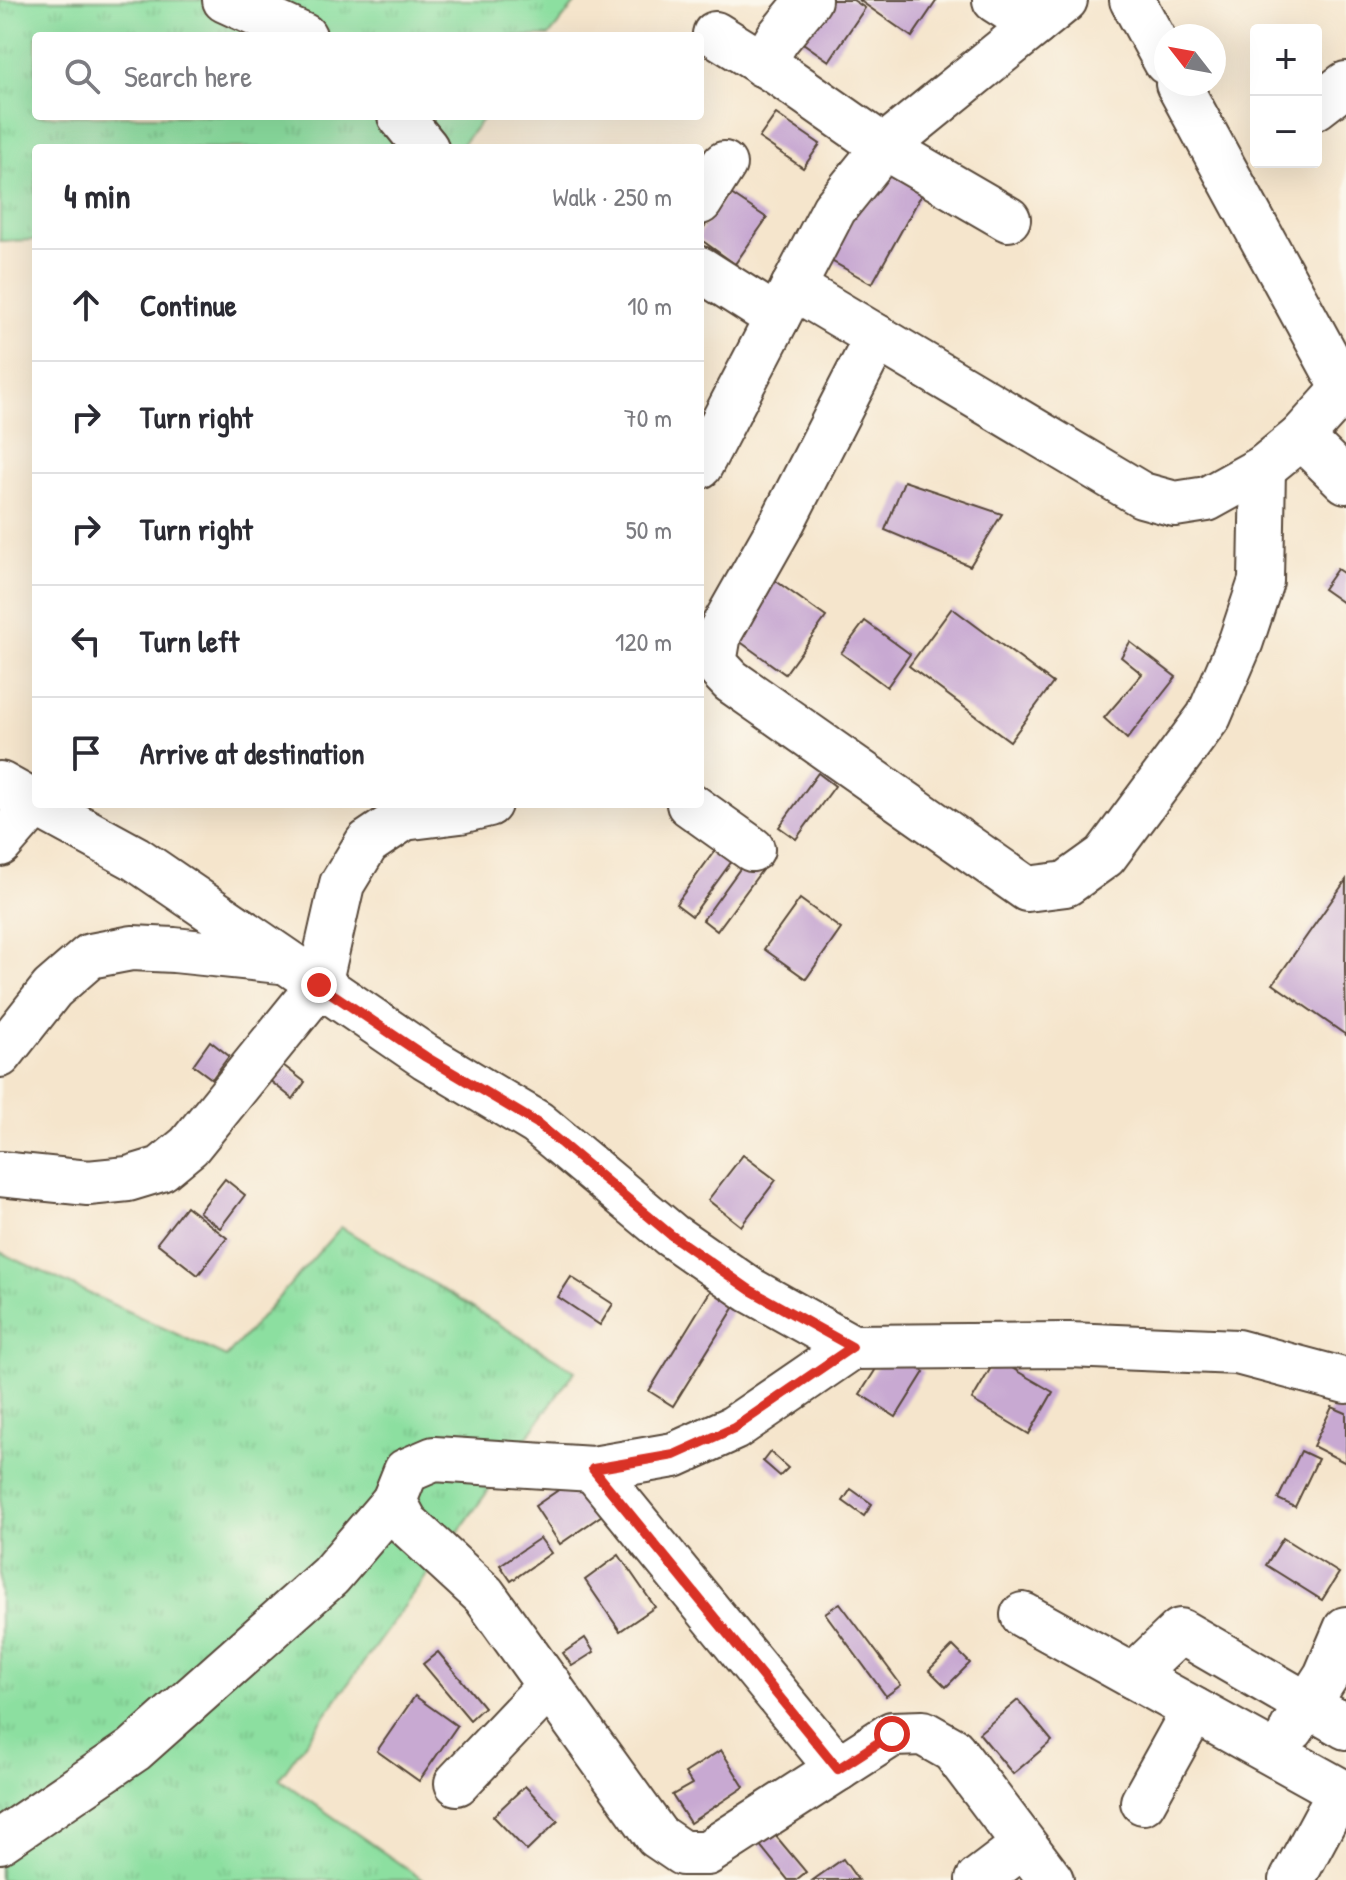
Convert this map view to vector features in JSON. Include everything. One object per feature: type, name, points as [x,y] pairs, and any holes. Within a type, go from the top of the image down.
[{"type":"street","points":[[225,0],[297,32]]},
{"type":"street","points":[[762,64],[778,38],[809,0]]},
{"type":"street","points":[[995,0],[1049,13]]},
{"type":"street","points":[[1132,0],[1154,40]]},
{"type":"street","points":[[704,458],[834,209],[884,147],[1049,13]]},
{"type":"street","points":[[715,34],[884,147],[1008,219]]},
{"type":"street","points":[[1322,102],[1346,84]]},
{"type":"street","points":[[704,271],[877,337],[1142,495],[1175,504],[1207,499],[1263,468],[1301,437],[1345,388],[1185,96]]},
{"type":"street","points":[[403,120],[423,144]]},
{"type":"street","points":[[704,196],[724,164]]},
{"type":"street","points":[[877,337],[783,521],[719,634],[714,663],[731,681],[1027,889],[1066,884],[1105,856],[1209,716],[1241,641],[1261,581],[1263,468]]},
{"type":"street","points":[[1301,437],[1346,481]]},
{"type":"street","points":[[0,784],[32,802]]},
{"type":"street","points":[[0,844],[32,808]]},
{"type":"street","points":[[43,808],[135,858],[426,1057],[537,1123],[671,1235],[750,1290],[852,1347],[1069,1345],[1237,1352],[1346,1381]]},
{"type":"street","points":[[0,1142],[21,1176],[88,1183],[128,1179],[161,1169],[189,1146],[302,974],[342,884],[367,843],[404,818],[472,808]]},
{"type":"street","points":[[695,808],[752,849]]},
{"type":"street","points":[[0,1055],[52,989],[90,956],[132,948],[174,950],[302,974]]},
{"type":"street","points":[[0,1841],[134,1750],[330,1576],[394,1501],[406,1471],[434,1459],[593,1469],[674,1455],[734,1428],[852,1347]]},
{"type":"street","points":[[593,1469],[838,1769]]},
{"type":"street","points":[[394,1501],[406,1523],[484,1595],[657,1836],[682,1853],[707,1853],[892,1734],[923,1733],[953,1750],[1051,1880]]},
{"type":"street","points":[[1023,1615],[1343,1793],[1292,1880]]},
{"type":"street","points":[[1133,1676],[1180,1631],[1346,1727]]},
{"type":"street","points":[[1275,1755],[1326,1676],[1340,1644]]},
{"type":"street","points":[[457,1783],[550,1685]]},
{"type":"street","points":[[1143,1802],[1194,1710]]},
{"type":"street","points":[[978,1880],[1024,1845]]},
{"type":"green space","points":[[0,0],[578,0],[552,32],[32,32],[32,120],[482,120],[462,144],[32,144],[32,240],[0,241]]},
{"type":"green space","points":[[341,1227],[575,1371],[279,1779],[423,1880],[0,1880],[0,1252],[226,1357]]},
{"type":"building","points":[[814,0],[853,0],[865,8],[829,61],[790,34]]},
{"type":"building","points":[[859,0],[937,0],[912,37]]},
{"type":"building","points":[[776,114],[820,144],[803,168],[759,138]]},
{"type":"building","points":[[886,156],[929,181],[872,284],[828,259]]},
{"type":"building","points":[[728,192],[767,218],[735,264],[704,242],[704,227]]},
{"type":"building","points":[[904,481],[1002,514],[970,566],[885,530]]},
{"type":"building","points":[[1337,569],[1346,575],[1346,605],[1323,589]]},
{"type":"building","points":[[769,576],[826,617],[785,674],[728,633]]},
{"type":"building","points":[[952,608],[1053,683],[1010,741],[909,666]]},
{"type":"building","points":[[865,621],[910,654],[887,687],[841,653]]},
{"type":"building","points":[[1130,642],[1176,677],[1127,739],[1104,718],[1142,674],[1121,657]]},
{"type":"building","points":[[818,773],[835,786],[796,839],[779,827]]},
{"type":"building","points":[[724,838],[740,850],[692,916],[676,904]]},
{"type":"building","points":[[747,859],[762,870],[717,931],[703,920]]},
{"type":"building","points":[[1346,880],[1345,967],[1346,1035],[1273,984]]},
{"type":"building","points":[[800,899],[841,929],[806,979],[764,949]]},
{"type":"building","points":[[210,1041],[229,1056],[212,1079],[193,1065]]},
{"type":"building","points":[[275,1059],[305,1082],[293,1099],[263,1075]]},
{"type":"building","points":[[743,1155],[776,1180],[741,1226],[708,1200]]},
{"type":"building","points":[[225,1179],[245,1195],[220,1228],[199,1212]]},
{"type":"building","points":[[186,1206],[227,1238],[198,1275],[157,1243]]},
{"type":"building","points":[[571,1277],[613,1304],[600,1325],[558,1297]]},
{"type":"building","points":[[714,1285],[739,1300],[673,1406],[649,1391]]},
{"type":"building","points":[[888,1350],[924,1372],[896,1417],[860,1394]]},
{"type":"building","points":[[996,1359],[1053,1392],[1029,1434],[972,1400]]},
{"type":"building","points":[[1332,1407],[1346,1413],[1346,1463],[1313,1446]]},
{"type":"building","points":[[1301,1451],[1318,1459],[1295,1507],[1278,1499]]},
{"type":"building","points":[[770,1452],[788,1468],[780,1476],[763,1461]]},
{"type":"building","points":[[582,1474],[608,1511],[560,1544],[535,1506]]},
{"type":"building","points":[[851,1489],[872,1504],[864,1516],[843,1501]]},
{"type":"building","points":[[540,1538],[551,1553],[511,1581],[500,1565]]},
{"type":"building","points":[[1283,1538],[1339,1573],[1322,1600],[1266,1565]]},
{"type":"building","points":[[619,1555],[655,1607],[620,1631],[585,1580]]},
{"type":"building","points":[[840,1603],[901,1685],[886,1696],[825,1613]]},
{"type":"building","points":[[585,1638],[594,1652],[572,1666],[563,1653]]},
{"type":"building","points":[[953,1646],[970,1663],[946,1687],[929,1670]]},
{"type":"building","points":[[438,1652],[484,1707],[470,1720],[423,1664]]},
{"type":"building","points":[[415,1696],[457,1726],[419,1781],[377,1751]]},
{"type":"building","points":[[1018,1700],[1052,1741],[1013,1774],[979,1733]]},
{"type":"building","points":[[721,1750],[744,1787],[690,1823],[672,1795],[692,1784],[685,1773]]},
{"type":"building","points":[[525,1786],[558,1821],[527,1851],[493,1816]]},
{"type":"building","points":[[765,1823],[806,1872],[796,1880],[788,1880],[751,1834]]},
{"type":"building","points":[[843,1859],[858,1880],[813,1880]]},
{"type":"route","points":[[319,985],[426,1057],[537,1123],[671,1235],[750,1290],[852,1347],[734,1428],[674,1455],[593,1469],[838,1769],[892,1734]]}]
